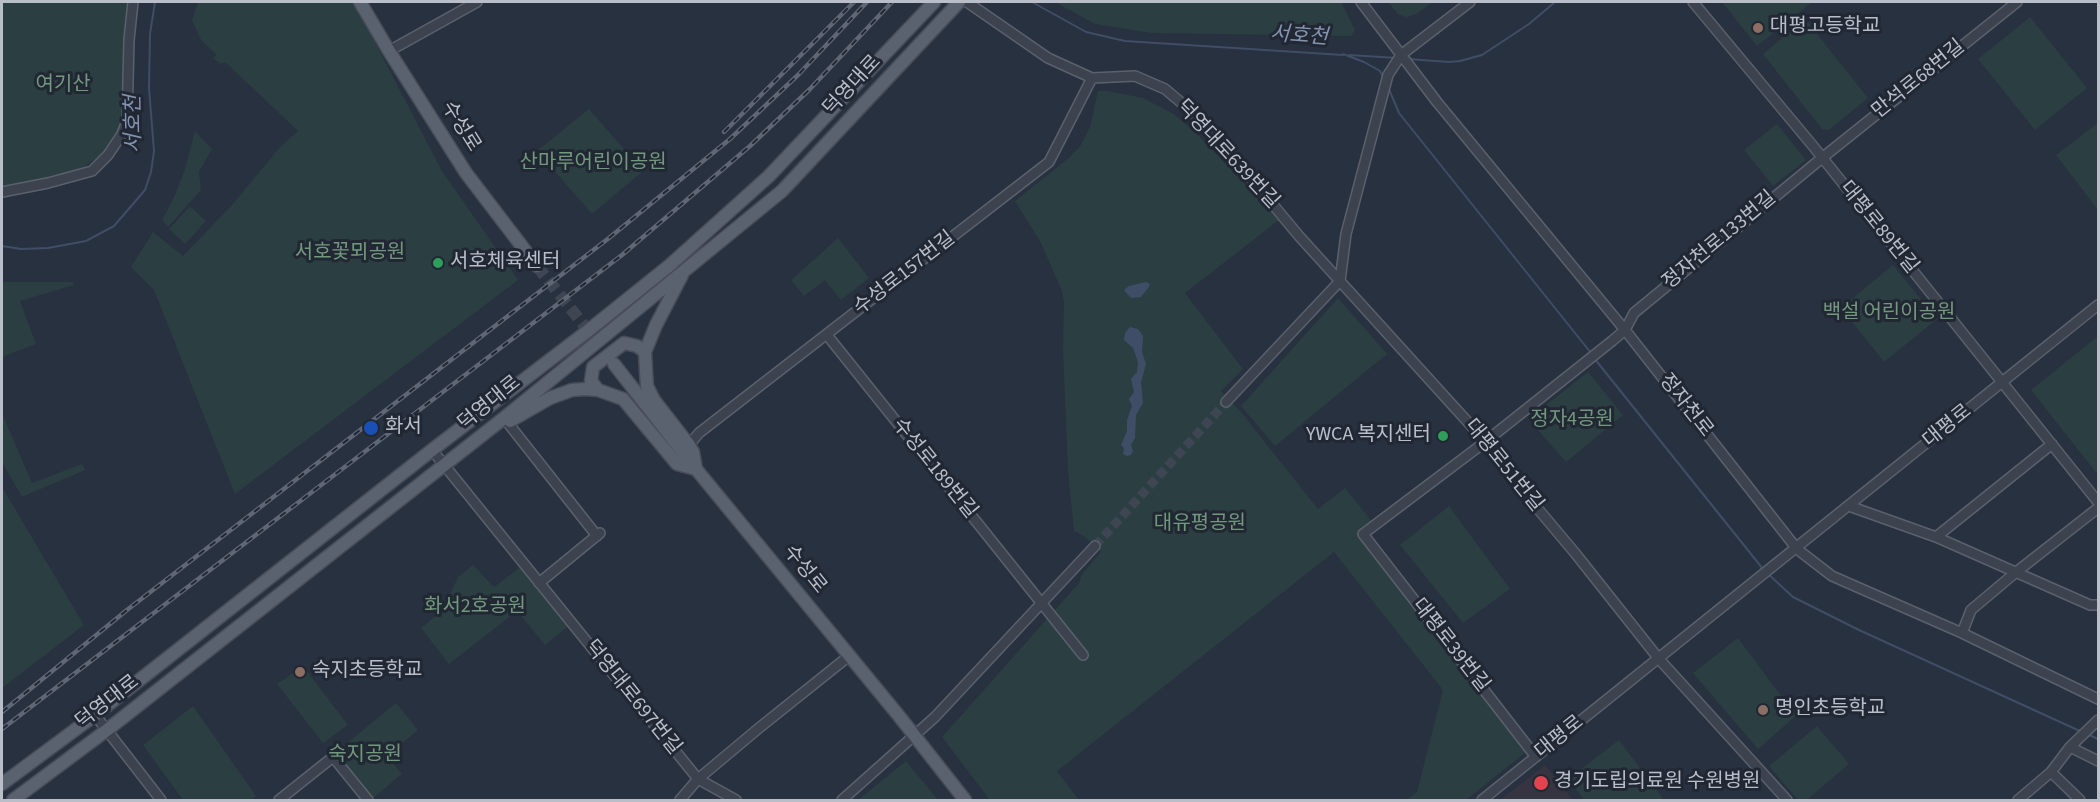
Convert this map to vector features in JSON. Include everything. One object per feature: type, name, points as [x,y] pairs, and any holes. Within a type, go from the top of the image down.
[{"type":"main road","name":"수성로","points":[[360,2],[466,173],[537,266]]},
{"type":"main road","name":"덕영대로","points":[[2,784],[95,715],[652,279],[769,176],[934,2]]},
{"type":"main road","name":"덕영대로","points":[[13,801],[444,465],[506,420],[782,191],[959,2]]},
{"type":"main road","points":[[506,420],[550,398],[572,390],[598,390],[623,399],[678,464],[696,469],[693,452],[689,445],[654,400],[647,386],[645,352],[656,325],[684,271]]},
{"type":"main road","points":[[598,390],[591,381],[593,367],[624,343],[637,346],[645,352]]},
{"type":"main road","name":"수성로","points":[[614,364],[696,469],[915,736],[965,801]]},
{"type":"street","points":[[2,192],[92,171],[108,155],[122,134],[127,121],[129,40],[133,2]]},
{"type":"street","points":[[389,51],[477,2]]},
{"type":"street","name":"덕영대로639번길","points":[[967,2],[1048,58],[1092,78],[1135,76],[1165,89],[1190,110],[1230,153],[1340,281]]},
{"type":"street","points":[[1353,2],[1374,19]]},
{"type":"street","name":"정자천로","points":[[1361,2],[1437,102],[1625,330],[1797,549],[1832,576],[1962,633],[2098,699]]},
{"type":"street","points":[[1368,2],[1374,19]]},
{"type":"street","points":[[1226,402],[1340,281],[1346,234],[1388,75],[1401,55],[1470,2]]},
{"type":"street","name":"대평로89번길","points":[[1693,2],[1822,158],[2098,502]]},
{"type":"street","name":"만석로68번길","points":[[1822,158],[2017,2]]},
{"type":"street","name":"수성로157번길","points":[[689,445],[699,433],[1050,162],[1092,78]]},
{"type":"street","name":"정자천로133번길","points":[[1363,534],[1581,367],[1625,330],[1634,313],[1822,158]]},
{"type":"street","name":"대평로51번길","points":[[1340,281],[1495,452],[1538,510],[1659,659],[1787,801]]},
{"type":"street","name":"대평로","points":[[1482,801],[2098,305]]},
{"type":"street","name":"수성로189번길","points":[[827,335],[1083,655]]},
{"type":"street","points":[[506,420],[599,534],[539,583]]},
{"type":"street","points":[[1936,537],[2052,444]]},
{"type":"street","name":"덕영대로697번길","points":[[432,450],[698,779],[736,801]]},
{"type":"street","points":[[1850,506],[1936,537],[2090,605],[2098,605]]},
{"type":"street","points":[[1962,633],[1971,610],[2098,508]]},
{"type":"street","name":"대평로39번길","points":[[1363,534],[1536,758]]},
{"type":"street","points":[[842,801],[935,717],[1095,546]]},
{"type":"street","points":[[680,801],[698,779],[849,656]]},
{"type":"street","points":[[95,715],[161,801]]},
{"type":"street","points":[[2018,801],[2051,772],[2070,747],[2097,721]]},
{"type":"street","points":[[2070,747],[2098,761]]},
{"type":"street","points":[[279,801],[333,757],[368,801]]},
{"type":"street","points":[[2051,772],[2080,801]]},
{"type":"shaded area","name":"경기도립의료원 수원병원","points":[[1545,765],[1573,800],[1500,800]]},
{"type":"green space","name":"여기산","points":[[2,2],[131,2],[122,127],[105,152],[84,167],[33,183],[2,187]]},
{"type":"green space","name":"서호꽃뫼공원","points":[[198,2],[354,2],[442,171],[518,280],[235,494],[154,290],[131,267],[153,232],[183,256],[231,206],[280,147],[298,131],[225,62],[221,64],[213,58],[217,55],[201,40],[192,20]]},
{"type":"green space","points":[[1055,2],[1341,2],[1355,30],[1351,36],[1152,33],[1095,24]]},
{"type":"green space","points":[[1388,2],[1433,2],[1416,14],[1406,17],[1398,14]]},
{"type":"green space","name":"대평고등학교","points":[[1722,2],[1810,2],[1811,3],[1757,46]]},
{"type":"green space","points":[[2030,17],[2087,88],[2035,130],[1978,59]]},
{"type":"green space","points":[[1805,19],[1868,98],[1829,130],[1822,129],[1763,54]]},
{"type":"green space","name":"대유평공원","points":[[1098,91],[1143,98],[1174,114],[1201,138],[1279,220],[1185,293],[1243,369],[1221,391],[1241,412],[1318,509],[1345,488],[1373,523],[1360,534],[1526,752],[1466,800],[1406,800],[1417,792],[1443,690],[1334,552],[1057,771],[1079,800],[990,800],[942,737],[1079,583],[1082,574],[1101,552],[1084,536],[1074,531],[1068,471],[1062,291],[1041,243],[1015,201],[1070,157],[1081,145],[1090,127]]},
{"type":"green space","name":"산마루어린이공원","points":[[589,109],[643,171],[592,214],[537,151]]},
{"type":"green space","points":[[2098,123],[2098,210],[2056,155]]},
{"type":"green space","points":[[1777,124],[1806,160],[1773,186],[1744,150]]},
{"type":"green space","points":[[195,131],[212,149],[199,172],[201,190],[168,227],[162,220],[185,169]]},
{"type":"green space","points":[[190,206],[206,221],[185,244],[169,229]]},
{"type":"green space","points":[[838,238],[869,278],[841,300],[825,280],[804,296],[791,280]]},
{"type":"green space","name":"백설 어린이공원","points":[[1893,265],[1937,319],[1884,362],[1841,308]]},
{"type":"green space","points":[[2,282],[73,282],[74,285],[20,301],[36,344],[2,357]]},
{"type":"green space","points":[[1338,298],[1387,354],[1275,446],[1241,406]]},
{"type":"green space","points":[[2098,336],[2098,475],[2031,390]]},
{"type":"green space","name":"정자4공원","points":[[1588,372],[1623,415],[1566,462],[1528,419]]},
{"type":"green space","points":[[4,418],[32,483],[82,464],[85,470],[22,497],[2,462],[2,419]]},
{"type":"green space","points":[[2,487],[84,625],[2,688]]},
{"type":"green space","points":[[1449,506],[1510,589],[1463,623],[1400,545]]},
{"type":"green space","name":"화서2호공원","points":[[473,565],[494,587],[522,566],[569,626],[545,645],[517,611],[449,664],[421,628],[443,610],[458,577]]},
{"type":"green space","points":[[1738,638],[1796,716],[1758,749],[1693,673]]},
{"type":"green space","points":[[303,666],[348,725],[323,743],[277,684]]},
{"type":"green space","name":"숙지공원","points":[[396,703],[418,730],[387,756],[402,774],[372,799],[335,753]]},
{"type":"green space","points":[[193,706],[256,796],[251,800],[183,800],[143,745]]},
{"type":"green space","points":[[1817,726],[1849,764],[1807,800],[1798,800],[1769,766]]},
{"type":"green space","points":[[1619,740],[1664,800],[1584,800],[1568,779]]},
{"type":"green space","points":[[906,761],[938,800],[858,800]]},
{"type":"water","points":[[1146,282],[1150,284],[1149,287],[1141,297],[1131,298],[1124,290],[1129,286]]},
{"type":"water","points":[[1130,327],[1138,329],[1143,336],[1142,352],[1146,364],[1141,382],[1143,403],[1136,415],[1135,438],[1131,445],[1133,451],[1127,456],[1123,454],[1124,448],[1121,445],[1127,431],[1127,420],[1132,406],[1129,399],[1134,392],[1131,379],[1137,372],[1138,362],[1133,348],[1124,340],[1125,333]]},
{"type":"waterway","name":"서호천","points":[[2,246],[21,249],[48,248],[86,241],[114,226],[145,190],[154,151],[149,88],[150,34],[155,2]]},
{"type":"waterway","name":"서호천","points":[[1032,2],[1086,32],[1125,41],[1343,55]]},
{"type":"waterway","name":"서호천","points":[[1408,59],[1449,62],[1482,55],[1529,24],[1555,2]]},
{"type":"waterway","points":[[1343,54],[1380,71],[1384,79]]},
{"type":"waterway","name":"서호천","points":[[1349,55],[1397,58]]},
{"type":"waterway","points":[[1388,87],[1399,113],[1591,353]]},
{"type":"waterway","points":[[1594,358],[1763,569]]},
{"type":"waterway","points":[[1767,573],[1793,597],[1859,630],[2082,732]]},
{"type":"waterway","points":[[2087,734],[2098,739]]},
{"type":"tunnel","points":[[537,266],[613,362]]},
{"type":"tunnel","points":[[1095,546],[1226,402]]},
{"type":"railway","points":[[724,132],[854,2]]},
{"type":"railway","points":[[2,712],[127,610],[609,238],[730,139],[798,75],[867,2]]},
{"type":"railway","points":[[2,729],[622,255],[750,146],[809,90],[892,2]]},
{"type":"place","name":"대평고등학교","points":[[1758,28]]},
{"type":"place","name":"서호체육센터","points":[[438,263]]},
{"type":"place","name":"화서","points":[[371,428]]},
{"type":"place","name":"YWCA 복지센터","points":[[1443,436]]},
{"type":"place","name":"숙지초등학교","points":[[300,672]]},
{"type":"place","name":"명인초등학교","points":[[1763,710]]},
{"type":"place","name":"경기도립의료원 수원병원","points":[[1541,783]]}]
